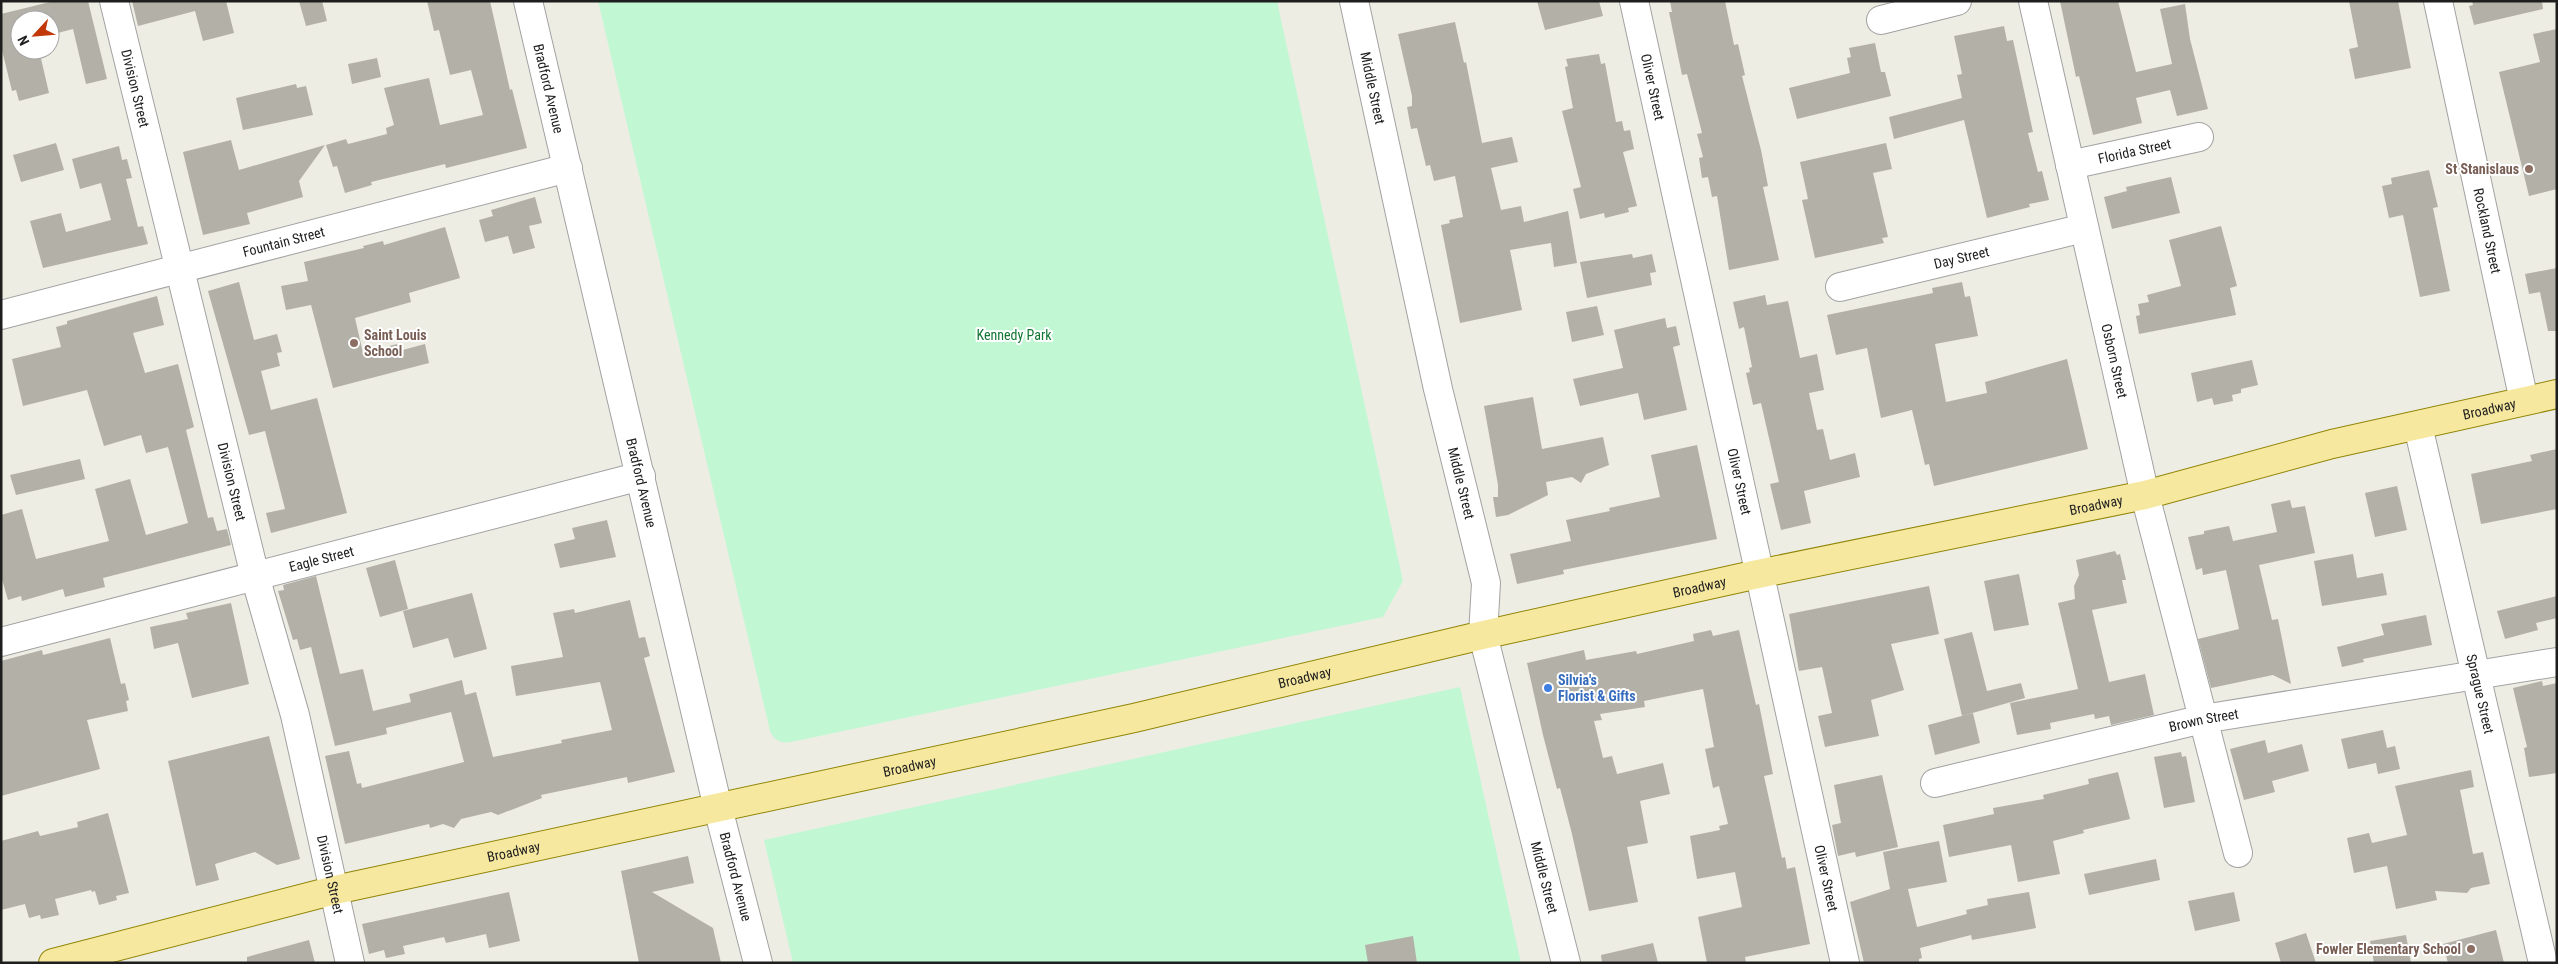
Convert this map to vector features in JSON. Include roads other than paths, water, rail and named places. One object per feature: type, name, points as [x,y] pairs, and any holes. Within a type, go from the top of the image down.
[{"type":"main road","name":"Broadway","points":[[52,963],[335,890],[1134,718],[1483,635],[1758,574],[2145,495],[2332,444],[2557,394]]},
{"type":"street","name":"Division Street","points":[[114,1],[255,576],[295,715],[350,963]]},
{"type":"street","name":"Bradford Avenue","points":[[528,1],[718,808],[758,963]]},
{"type":"street","name":"Middle Street","points":[[1354,1],[1438,389],[1486,583],[1483,635],[1566,963]]},
{"type":"street","name":"Oliver Street","points":[[1634,1],[1758,574],[1845,963]]},
{"type":"street","points":[[1881,20],[1957,1]]},
{"type":"street","name":"Osborn Street","points":[[2033,1],[2145,495],[2238,853]]},
{"type":"street","name":"Rockland Street","points":[[2438,1],[2524,401]]},
{"type":"street","name":"Florida Street","points":[[2070,165],[2199,137]]},
{"type":"street","name":"Fountain Street","points":[[1,315],[568,168]]},
{"type":"street","name":"Day Street","points":[[1840,287],[2084,228]]},
{"type":"street","name":"Sprague Street","points":[[2418,426],[2543,963]]},
{"type":"street","name":"Eagle Street","points":[[1,642],[641,476]]},
{"type":"street","name":"Brown Street","points":[[1935,783],[2203,719],[2557,662]]},
{"type":"place","name":"St Stanislaus","points":[[2529,169]]},
{"type":"place","name":"Saint Louis School","points":[[354,343]]},
{"type":"place","name":"Silvia's Florist & Gifts","points":[[1548,688]]},
{"type":"place","name":"Fowler Elementary School","points":[[2471,949]]},
{"type":"park label","name":"Kennedy Park","points":[[1014,335]]}]
